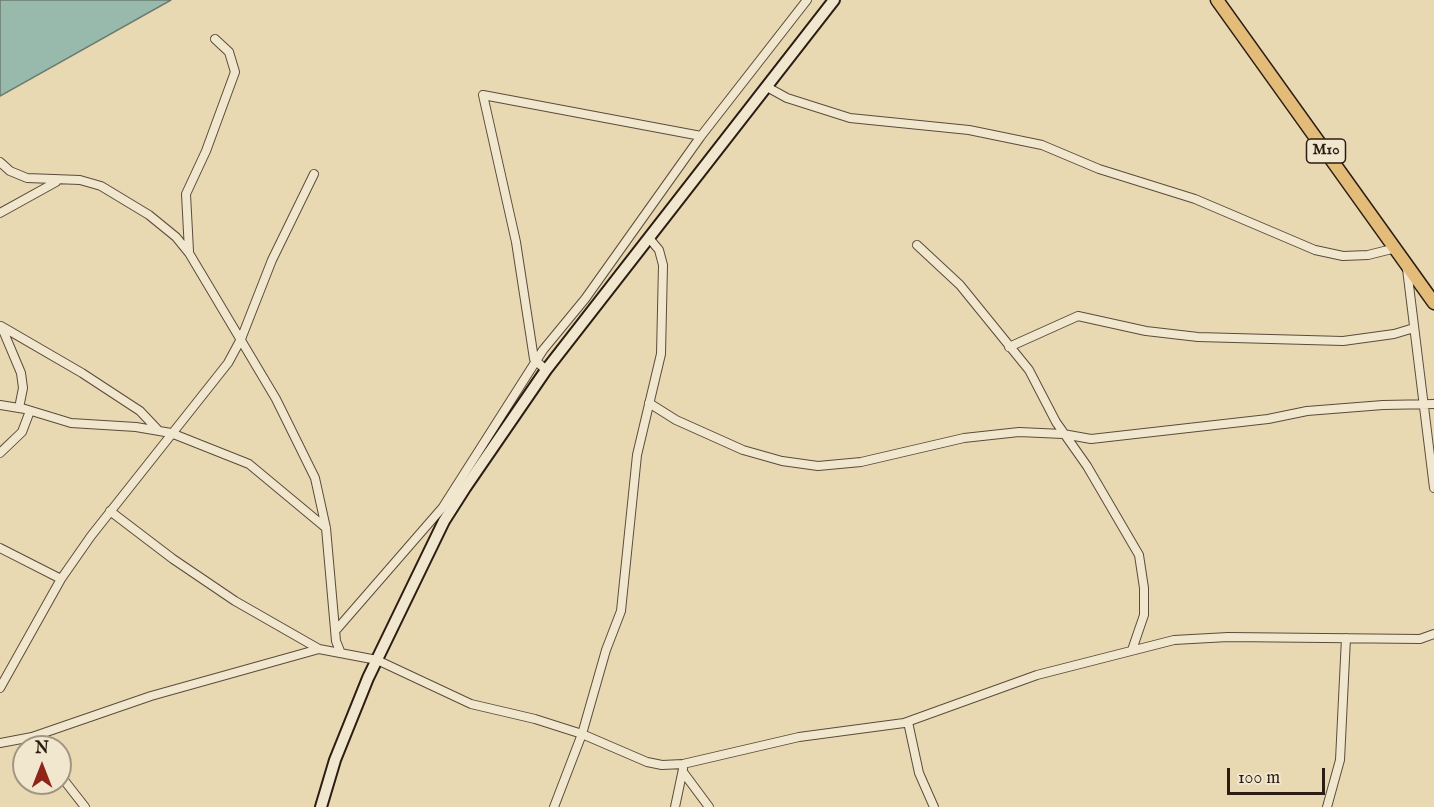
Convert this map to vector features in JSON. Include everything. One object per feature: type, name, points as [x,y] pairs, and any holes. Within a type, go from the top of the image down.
[{"type":"main road","name":"M10","points":[[1217,0],[1434,303]]},
{"type":"street","points":[[337,629],[449,500],[535,362],[585,299],[701,136],[807,0]]},
{"type":"street","points":[[321,807],[335,760],[377,660],[444,521],[546,370],[834,0]]},
{"type":"street","points":[[189,253],[186,195],[206,151],[235,72],[229,52],[215,39]]},
{"type":"street","points":[[767,87],[787,98],[850,118],[969,130],[1042,145],[1100,169],[1195,199],[1315,250],[1343,256],[1368,255],[1396,248]]},
{"type":"street","points":[[546,370],[535,362],[516,242],[483,95],[701,136]]},
{"type":"street","points":[[0,162],[9,171],[27,178],[94,182],[149,215],[176,237],[189,253],[241,339],[308,461],[321,498],[340,651]]},
{"type":"street","points":[[0,688],[61,579],[110,511],[228,363],[241,339],[272,260],[314,174]]},
{"type":"street","points":[[0,213],[59,181]]},
{"type":"street","points":[[554,807],[582,734],[606,650],[621,611],[637,455],[661,354],[663,265],[659,250],[649,238]]},
{"type":"street","points":[[917,245],[960,285],[1029,370],[1063,434],[1087,466],[1139,555],[1144,588],[1144,615],[1132,650]]},
{"type":"street","points":[[1407,263],[1434,488]]},
{"type":"street","points":[[1010,347],[1078,316],[1146,331],[1198,337],[1343,341],[1394,334],[1414,328]]},
{"type":"street","points":[[1,325],[21,373],[24,388],[19,408]]},
{"type":"street","points":[[1,325],[140,411],[158,430]]},
{"type":"street","points":[[649,403],[676,420],[743,450],[782,461],[818,466],[861,462],[964,438],[1019,432],[1063,434],[1091,439],[1108,438],[1268,419],[1307,411],[1434,404]]},
{"type":"street","points":[[0,405],[71,423],[171,433],[249,464],[326,528]]},
{"type":"street","points":[[0,453],[22,432],[30,411]]},
{"type":"street","points":[[110,511],[173,559],[235,601],[319,649]]},
{"type":"street","points":[[0,548],[61,579]]},
{"type":"street","points":[[38,735],[151,696],[319,649],[340,651],[377,660],[471,704],[535,719],[582,734],[647,762],[683,768],[799,737],[908,722],[1017,681],[1132,650],[1198,637],[1420,639],[1434,634]]},
{"type":"street","points":[[1327,807],[1340,760],[1346,638]]},
{"type":"street","points":[[908,722],[919,773],[934,807]]},
{"type":"street","points":[[675,807],[683,768]]},
{"type":"street","points":[[683,768],[709,807]]},
{"type":"street","points":[[72,790],[85,807]]},
{"type":"shaded area","points":[[0,0],[171,0],[0,96]]}]
